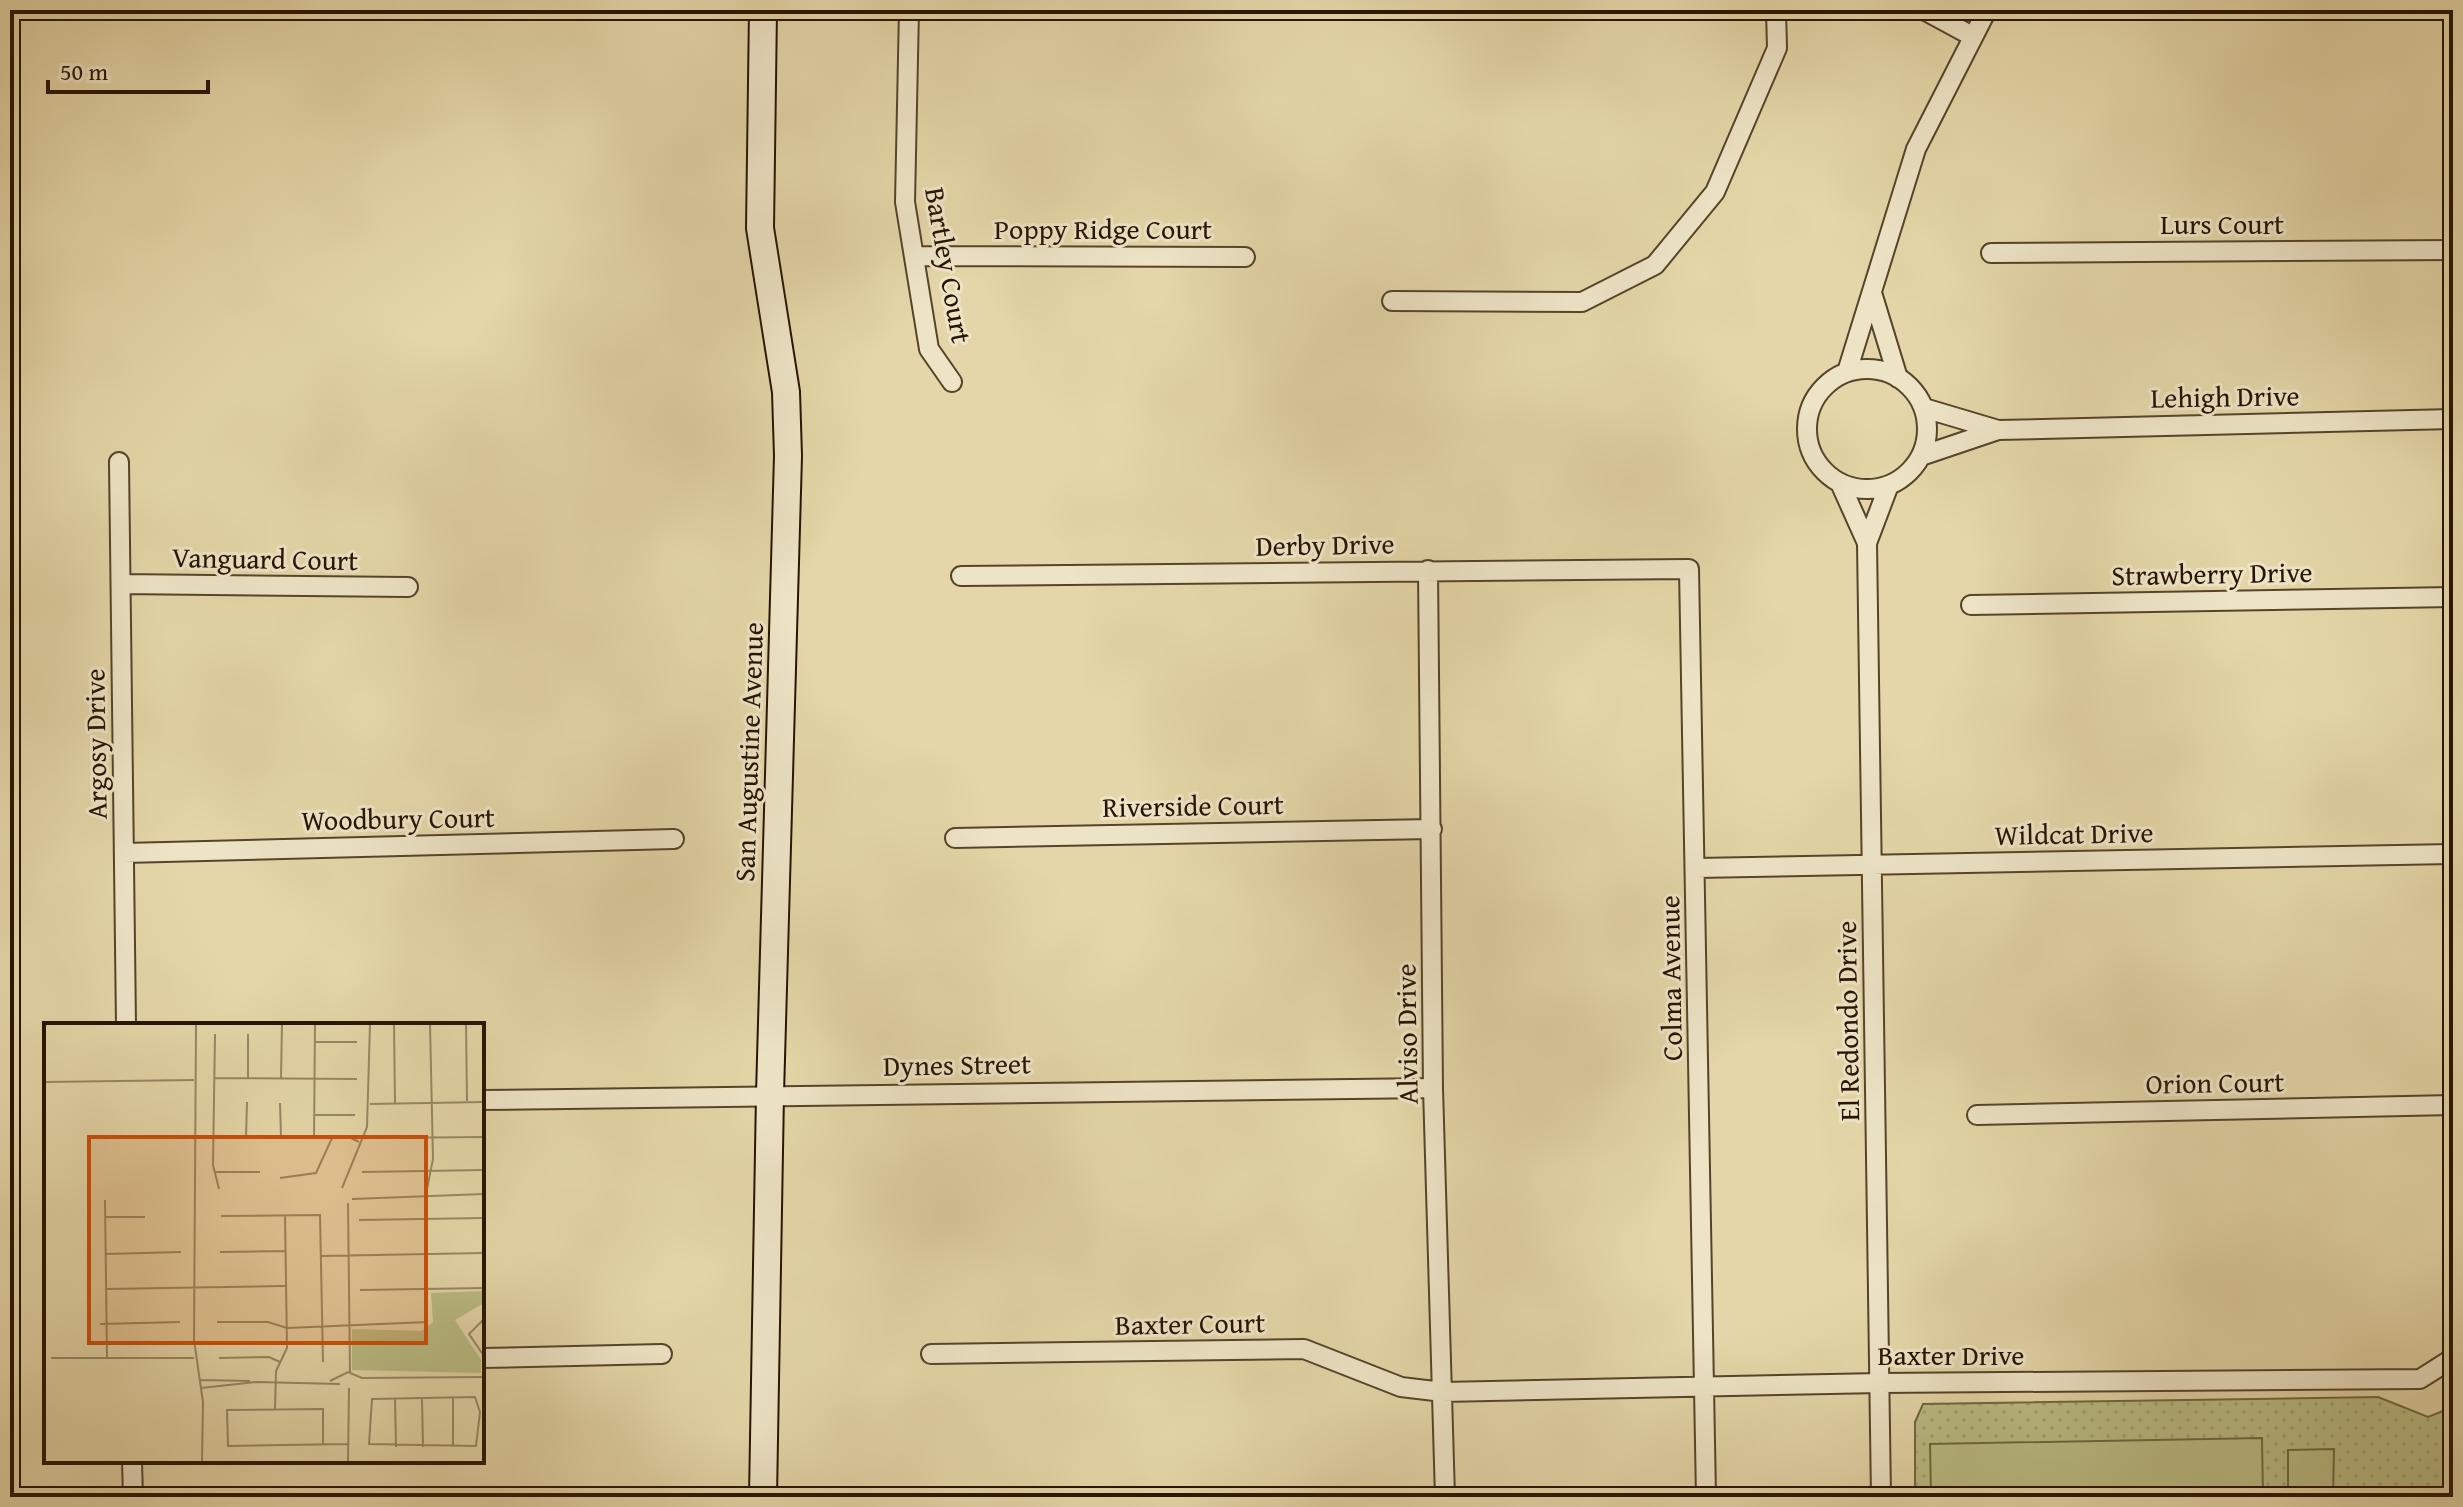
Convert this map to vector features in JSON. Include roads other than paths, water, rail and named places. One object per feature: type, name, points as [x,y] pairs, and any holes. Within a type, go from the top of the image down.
[{"type":"street","name":"San Augustine Avenue","points":[[763,10],[760,228],[786,392],[788,456],[770,1094],[763,1497]]},
{"type":"street","name":"Bartley Court","points":[[909,10],[905,202],[929,349],[952,382]]},
{"type":"street","points":[[1392,301],[1582,302],[1655,265],[1715,192],[1777,48],[1776,10]]},
{"type":"street","points":[[1924,10],[1972,36]]},
{"type":"street","points":[[1847,372],[1916,149],[1987,10]]},
{"type":"street","name":"Lurs Court","points":[[1991,253],[2453,250]]},
{"type":"street","name":"Poppy Ridge Court","points":[[914,256],[1245,257]]},
{"type":"street","points":[[1873,296],[1898,378]]},
{"type":"street","points":[[1865,369],[1898,378],[1914,391],[1924,408],[1927,440],[1921,456],[1902,478],[1889,485],[1872,489],[1840,483],[1824,471],[1813,454],[1807,435],[1809,415],[1816,397],[1830,382],[1847,372],[1865,369]]},
{"type":"street","name":"Lehigh Drive","points":[[1924,408],[1998,430]]},
{"type":"street","name":"Lehigh Drive","points":[[1921,456],[1998,430],[2453,419]]},
{"type":"street","name":"Argosy Drive","points":[[119,462],[126,1023]]},
{"type":"street","name":"El Redondo Drive","points":[[1840,483],[1867,543]]},
{"type":"street","name":"El Redondo Drive","points":[[1881,1497],[1867,543],[1889,485]]},
{"type":"street","name":"Derby Drive","points":[[961,576],[1689,569]]},
{"type":"street","name":"Colma Avenue","points":[[1689,569],[1706,1497]]},
{"type":"street","name":"Alviso Drive","points":[[1428,570],[1433,1088],[1445,1497]]},
{"type":"street","name":"Vanguard Court","points":[[121,584],[408,587]]},
{"type":"street","name":"Strawberry Drive","points":[[1971,605],[2453,597]]},
{"type":"street","name":"Riverside Court","points":[[955,838],[1432,829]]},
{"type":"street","name":"Woodbury Court","points":[[124,853],[674,839]]},
{"type":"street","name":"Wildcat Drive","points":[[1696,868],[2453,854]]},
{"type":"street","name":"Dynes Street","points":[[484,1100],[1433,1088]]},
{"type":"street","name":"Orion Court","points":[[1977,1115],[2453,1105]]},
{"type":"street","name":"Baxter Court","points":[[931,1354],[1304,1349],[1401,1387],[1443,1392]]},
{"type":"street","points":[[484,1358],[662,1354]]},
{"type":"street","name":"Baxter Drive","points":[[1443,1392],[1706,1385],[2420,1379],[2453,1358]]},
{"type":"street","points":[[132,1463],[133,1497]]}]
